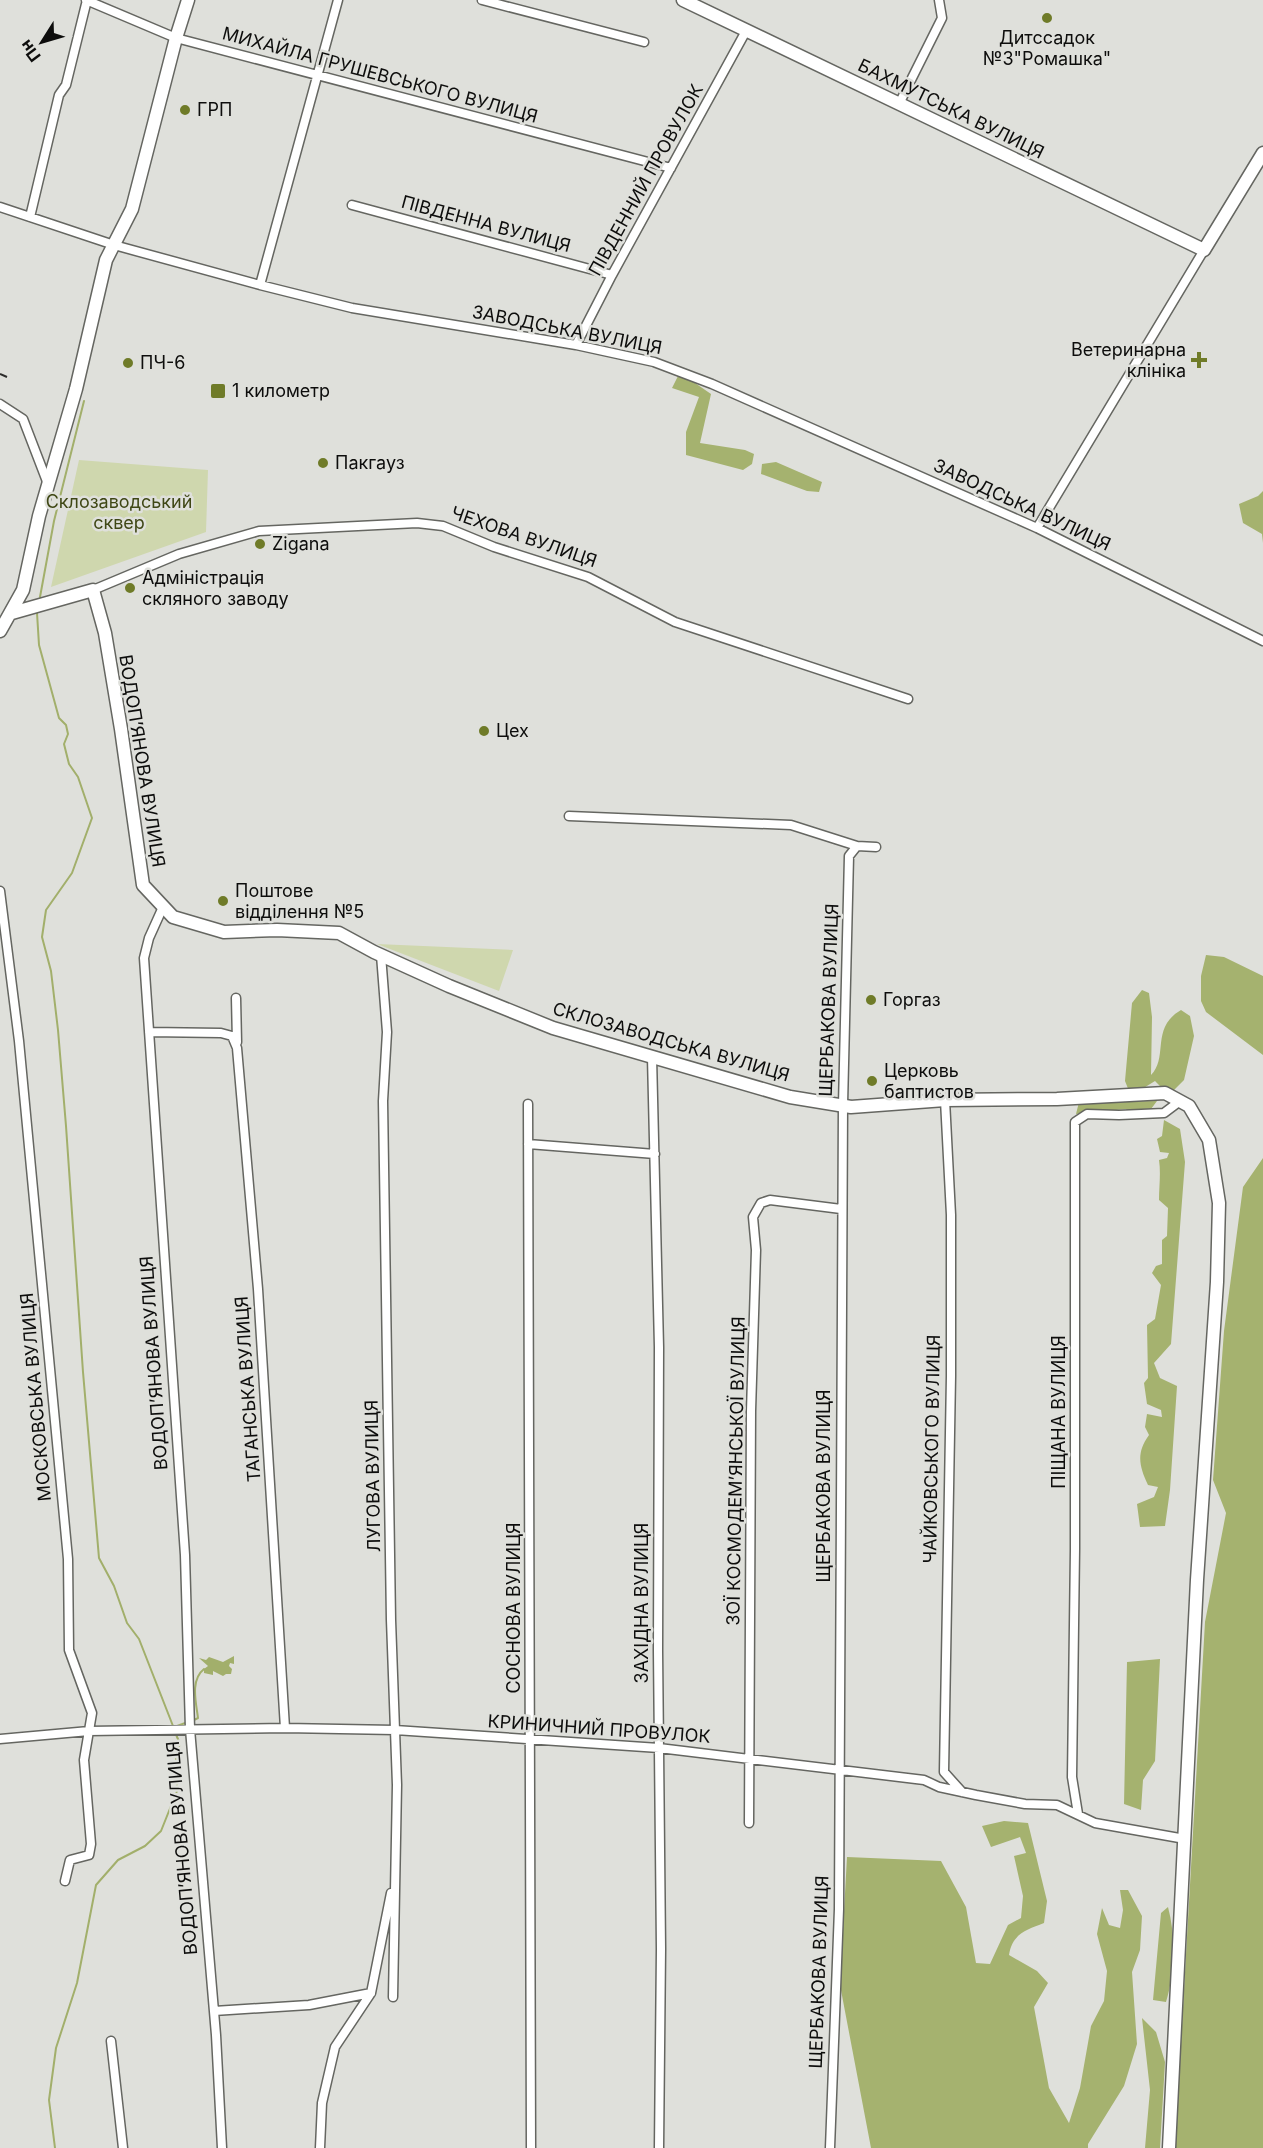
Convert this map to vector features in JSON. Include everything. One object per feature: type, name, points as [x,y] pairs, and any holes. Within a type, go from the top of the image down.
[{"type":"street","points":[[30,217],[58,95],[66,85],[86,0]]},
{"type":"street","name":"МИХАЙЛА ГРУШЕВСЬКОГО ВУЛИЦЯ","points":[[86,0],[176,38],[671,168]]},
{"type":"street","points":[[1,631],[23,590],[48,484],[76,389],[106,260],[132,209],[188,0]]},
{"type":"street","points":[[260,285],[338,0]]},
{"type":"street","points":[[482,0],[644,42]]},
{"type":"street","name":"БАХМУТСЬКА ВУЛИЦЯ","points":[[683,0],[1204,250]]},
{"type":"street","points":[[899,104],[942,18],[939,0]]},
{"type":"street","name":"ПІВДЕННИЙ ПРОВУЛОК","points":[[576,345],[746,31]]},
{"type":"street","points":[[1037,528],[1263,153]]},
{"type":"street","name":"ПІВДЕННА ВУЛИЦЯ","points":[[352,205],[612,275]]},
{"type":"street","name":"ЗАВОДСЬКА ВУЛИЦЯ","points":[[0,207],[114,245],[352,308],[576,345],[654,362],[712,384],[1037,528],[1263,641]]},
{"type":"street","points":[[0,404],[23,419],[48,484]]},
{"type":"street","name":"ЧЕХОВА ВУЛИЦЯ","points":[[12,613],[93,590],[179,554],[259,531],[417,523],[443,526],[494,547],[588,577],[675,622],[908,699]]},
{"type":"street","name":"ВОДОП’ЯНОВА ВУЛИЦЯ","points":[[93,590],[105,633],[143,885],[163,907],[149,938],[144,958],[185,1555],[190,1729],[214,2012],[222,2148]]},
{"type":"street","points":[[569,816],[791,825],[857,846],[876,847]]},
{"type":"street","name":"ЩЕРБАКОВА ВУЛИЦЯ","points":[[830,2148],[839,1909],[843,1105],[849,856],[857,846]]},
{"type":"street","name":"МОСКОВСЬКА ВУЛИЦЯ","points":[[0,891],[20,1041],[68,1559],[69,1650],[92,1713],[84,1760],[91,1844],[89,1855],[70,1860],[65,1881]]},
{"type":"street","name":"СКЛОЗАВОДСЬКА ВУЛИЦЯ","points":[[163,907],[172,917],[224,932],[276,930],[339,933],[448,986],[553,1028],[790,1096],[851,1107],[945,1100],[1057,1099],[1165,1093],[1185,1104]]},
{"type":"street","name":"ЛУГОВА ВУЛИЦЯ","points":[[381,955],[387,1032],[383,1101],[391,1620],[397,1785],[393,1997]]},
{"type":"street","name":"ТАГАНСЬКА ВУЛИЦЯ","points":[[236,998],[237,1048],[258,1289],[285,1728]]},
{"type":"street","points":[[149,1032],[221,1033],[232,1036],[237,1048]]},
{"type":"street","name":"ЗАХІДНА ВУЛИЦЯ","points":[[652,1057],[659,1347],[659,1748],[662,1949],[659,2148]]},
{"type":"street","name":"ЧАЙКОВСЬКОГО ВУЛИЦЯ","points":[[944,1772],[951,1376],[951,1215],[945,1100]]},
{"type":"street","name":"СОСНОВА ВУЛИЦЯ","points":[[528,1104],[531,2148]]},
{"type":"street","points":[[1169,2148],[1197,1580],[1217,1282],[1219,1203],[1209,1140],[1185,1104]]},
{"type":"street","name":"ПІЩАНА ВУЛИЦЯ","points":[[1077,1814],[1072,1766],[1075,1549],[1075,1122],[1087,1114],[1164,1113],[1185,1104]]},
{"type":"street","points":[[528,1144],[655,1154]]},
{"type":"street","name":"ЗОЇ КОСМОДЕМ’ЯНСЬКОЇ ВУЛИЦЯ","points":[[749,1823],[752,1411],[756,1250],[753,1218],[761,1203],[770,1200],[842,1209]]},
{"type":"street","name":"КРИНИЧНИЙ ПРОВУЛОК","points":[[0,1739],[89,1731],[285,1728],[395,1731],[659,1748],[924,1780],[939,1787],[1025,1804],[1057,1804],[1095,1823],[1185,1839]]},
{"type":"street","points":[[924,1780],[936,1780],[944,1772],[962,1792]]},
{"type":"street","points":[[1057,1804],[1074,1791]]},
{"type":"street","points":[[320,2148],[322,2103],[335,2047],[371,1993],[396,1871]]},
{"type":"street","points":[[214,2012],[309,2006],[371,1993]]},
{"type":"street","points":[[111,2041],[123,2148]]},
{"type":"green space","name":"Склозаводський сквер","points":[[79,460],[208,470],[206,532],[51,587]]},
{"type":"green space","points":[[377,944],[513,950],[499,991]]},
{"type":"shaded area","points":[[678,376],[695,383],[711,394],[700,443],[745,450],[754,454],[752,464],[743,470],[686,455],[686,432],[699,397],[672,388]]},
{"type":"shaded area","points":[[776,462],[822,482],[819,492],[807,491],[761,474],[762,464]]},
{"type":"shaded area","points":[[1263,491],[1263,543],[1262,534],[1243,523],[1239,504],[1258,496]]},
{"type":"shaded area","points":[[1206,955],[1224,957],[1263,976],[1263,1055],[1206,1012],[1201,1001],[1201,976]]},
{"type":"shaded area","points":[[1142,990],[1149,993],[1152,1017],[1151,1075],[1159,1060],[1166,1025],[1181,1010],[1190,1016],[1194,1036],[1184,1080],[1173,1091],[1164,1090],[1155,1081],[1142,1089],[1129,1091],[1125,1081],[1132,1003]]},
{"type":"shaded area","points":[[1157,1101],[1148,1113],[1129,1112],[1126,1109],[1076,1114],[1079,1102]]},
{"type":"shaded area","points":[[1164,1120],[1180,1129],[1185,1162],[1171,1344],[1154,1363],[1160,1378],[1177,1386],[1170,1490],[1165,1526],[1140,1527],[1137,1504],[1154,1497],[1158,1487],[1148,1485],[1140,1460],[1142,1448],[1149,1435],[1145,1427],[1147,1414],[1162,1417],[1161,1410],[1147,1404],[1144,1383],[1148,1378],[1147,1325],[1155,1319],[1161,1285],[1152,1273],[1156,1266],[1162,1264],[1162,1240],[1167,1236],[1168,1208],[1159,1200],[1159,1160],[1167,1158],[1169,1153],[1160,1152],[1157,1139],[1162,1136]]},
{"type":"shaded area","points":[[1263,1158],[1263,2148],[1175,2148],[1205,1622],[1226,1513],[1213,1480],[1224,1331],[1243,1187]]},
{"type":"shaded area","points":[[234,1656],[234,1664],[230,1663],[229,1666],[232,1669],[231,1674],[223,1676],[213,1671],[213,1675],[204,1673],[204,1669],[208,1666],[199,1658],[206,1660],[209,1657],[223,1662]]},
{"type":"shaded area","points":[[1160,1659],[1155,1761],[1143,1780],[1141,1810],[1124,1804],[1127,1662]]},
{"type":"shaded area","points":[[1004,1821],[1028,1823],[1047,1901],[1044,1923],[1017,1937],[1009,1955],[1037,1971],[1048,1983],[1034,2007],[1049,2088],[1069,2123],[1080,2088],[1091,2026],[1104,2001],[1107,1971],[1097,1934],[1102,1908],[1109,1925],[1120,1928],[1123,1910],[1120,1890],[1128,1890],[1142,1916],[1140,1950],[1132,1972],[1137,2044],[1124,2086],[1088,2144],[1088,2148],[871,2148],[840,1985],[847,1857],[941,1861],[966,1907],[976,1963],[990,1964],[1008,1925],[1021,1918],[1023,1896],[1014,1856],[1026,1853],[1020,1837],[991,1847],[982,1826]]},
{"type":"shaded area","points":[[1168,1907],[1173,1955],[1166,2002],[1153,2000],[1161,1913]]},
{"type":"shaded area","points":[[1142,2018],[1156,2032],[1165,2062],[1160,2148],[1145,2148],[1150,2090]]},
{"type":"waterway","points":[[40,597],[54,521],[84,401]]},
{"type":"waterway","points":[[37,613],[39,645],[59,718],[66,725],[68,734],[64,744],[69,764],[78,777],[92,818],[72,873],[46,910],[42,937],[51,971],[58,1030],[99,1558],[114,1586],[127,1623],[139,1639],[173,1726]]},
{"type":"waterway","points":[[194,1720],[198,1718],[195,1685],[204,1669]]},
{"type":"waterway","points":[[177,1726],[188,1722]]},
{"type":"waterway","points":[[55,2148],[49,2100],[56,2048],[77,1983],[96,1885],[118,1860],[145,1846],[161,1831],[177,1791],[176,1753],[180,1744],[175,1732]]},
{"type":"railway","points":[[0,374],[7,377]]},
{"type":"place","name":"Дитссадок №3\"Ромашка\"","points":[[1047,18]]},
{"type":"place","name":"ГРП","points":[[185,110]]},
{"type":"place","name":"Ветеринарна клініка","points":[[1199,360]]},
{"type":"place","name":"ПЧ-6","points":[[128,363]]},
{"type":"place","name":"1 километр","points":[[218,391]]},
{"type":"place","name":"Пакгауз","points":[[323,463]]},
{"type":"place","name":"Zigana","points":[[260,544]]},
{"type":"place","name":"Адміністрація скляного заводу","points":[[130,588]]},
{"type":"place","name":"Цех","points":[[484,731]]},
{"type":"place","name":"Поштове відділення №5","points":[[223,901]]},
{"type":"place","name":"Горгаз","points":[[871,1000]]},
{"type":"place","name":"Церковь баптистов","points":[[872,1081]]}]
